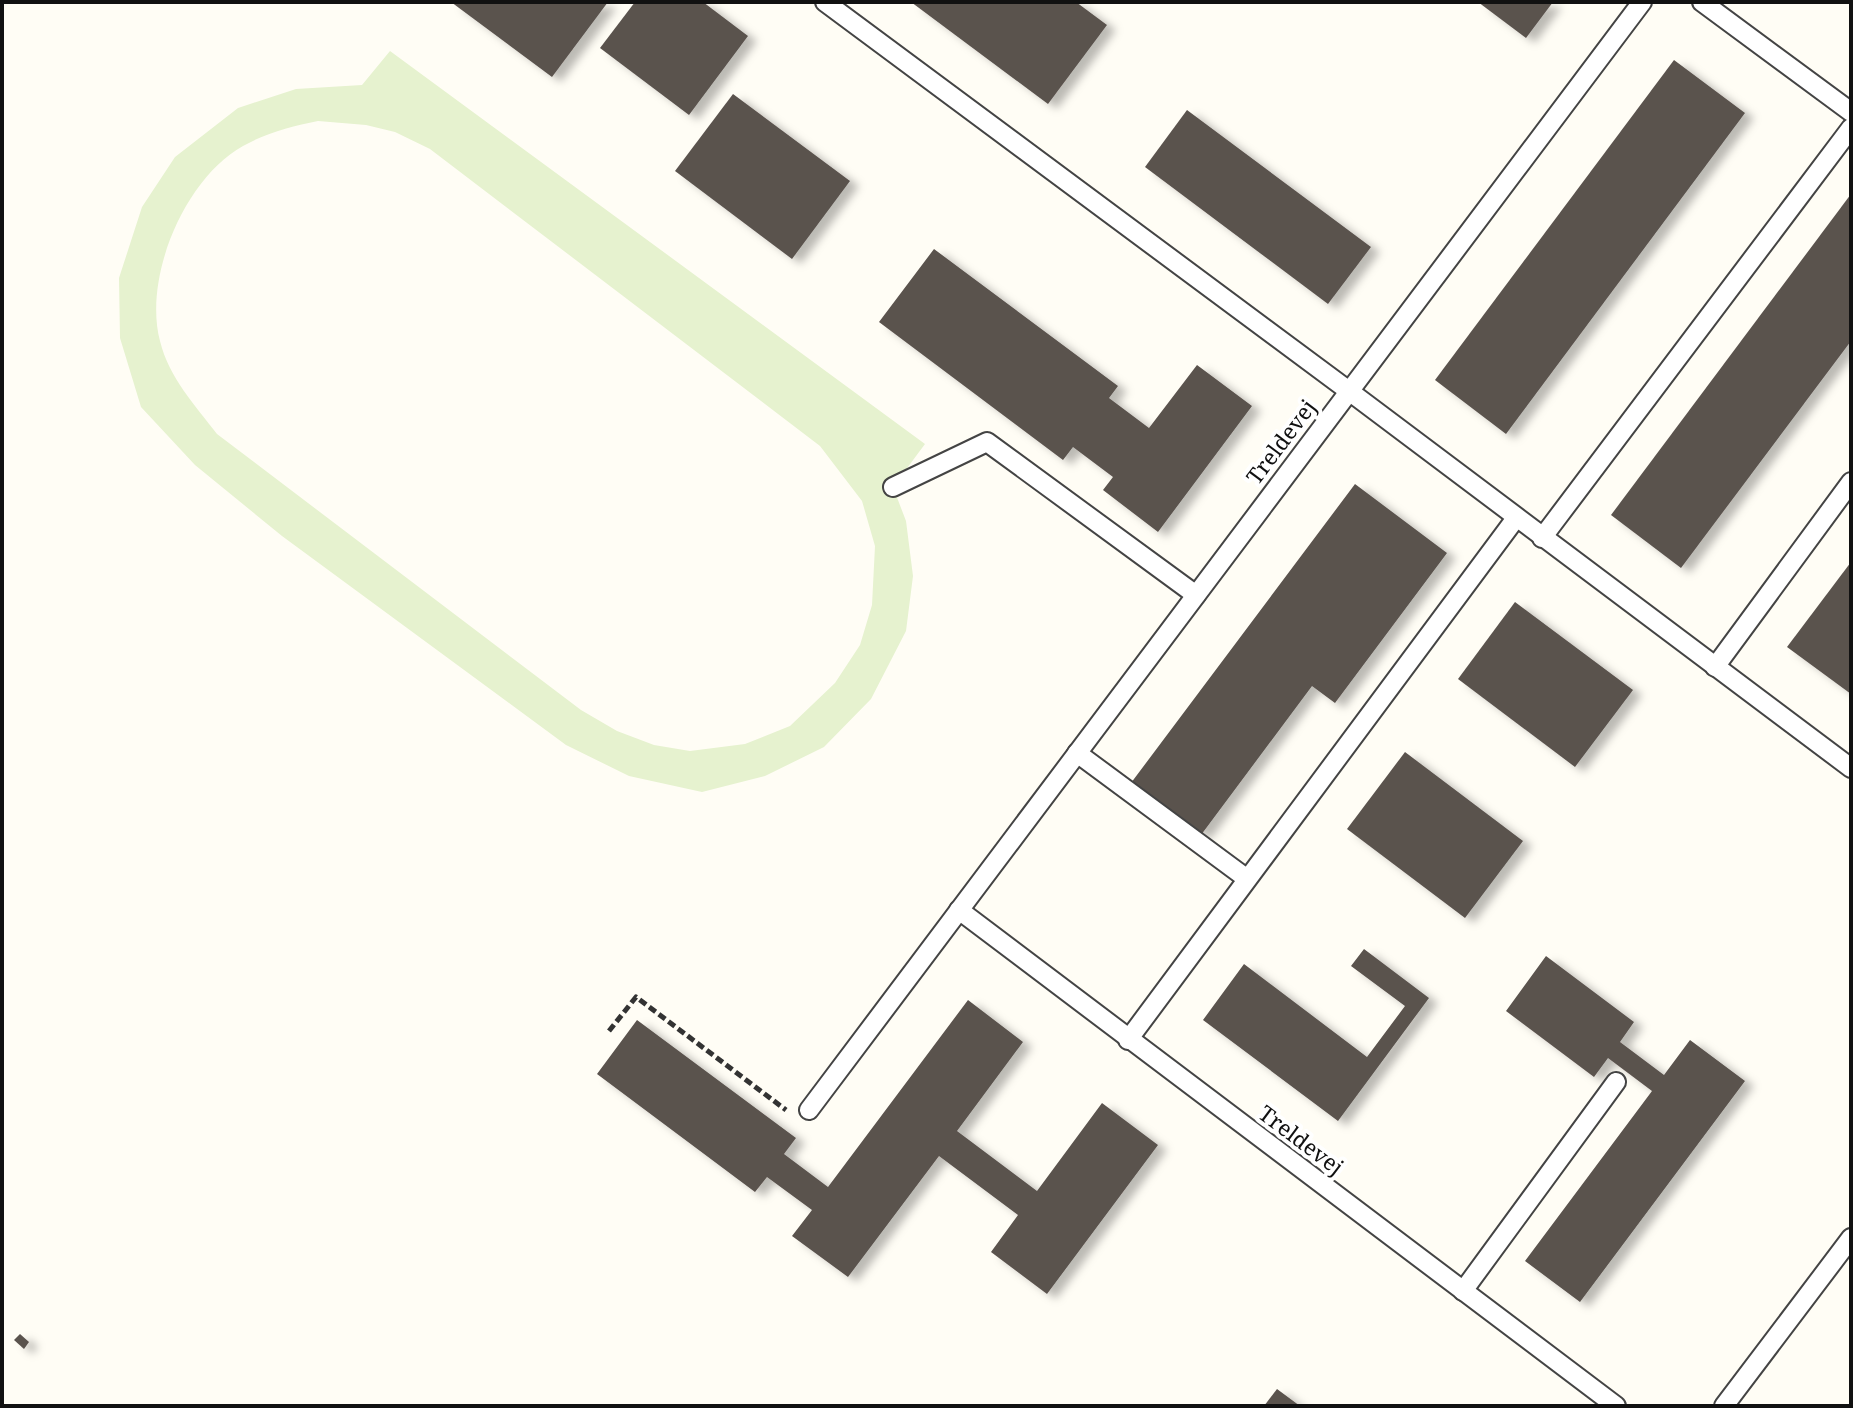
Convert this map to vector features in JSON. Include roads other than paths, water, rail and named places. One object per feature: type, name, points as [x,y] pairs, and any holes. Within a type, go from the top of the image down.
[{"type":"lane","points":[[825,2],[1851,768]]},
{"type":"lane","name":"Treldevej","points":[[809,1110],[1642,2]]},
{"type":"lane","points":[[1702,2],[1851,112]]},
{"type":"lane","points":[[1542,538],[1851,128]]},
{"type":"lane","points":[[893,487],[987,442],[1196,595]]},
{"type":"lane","points":[[1715,667],[1851,482]]},
{"type":"lane","points":[[1128,1040],[1516,518]]},
{"type":"lane","points":[[1077,753],[1246,878]]},
{"type":"lane","name":"Treldevej","points":[[959,910],[1616,1406]]},
{"type":"lane","points":[[1463,1291],[1616,1082]]},
{"type":"lane","points":[[1724,1406],[1851,1238]]}]
